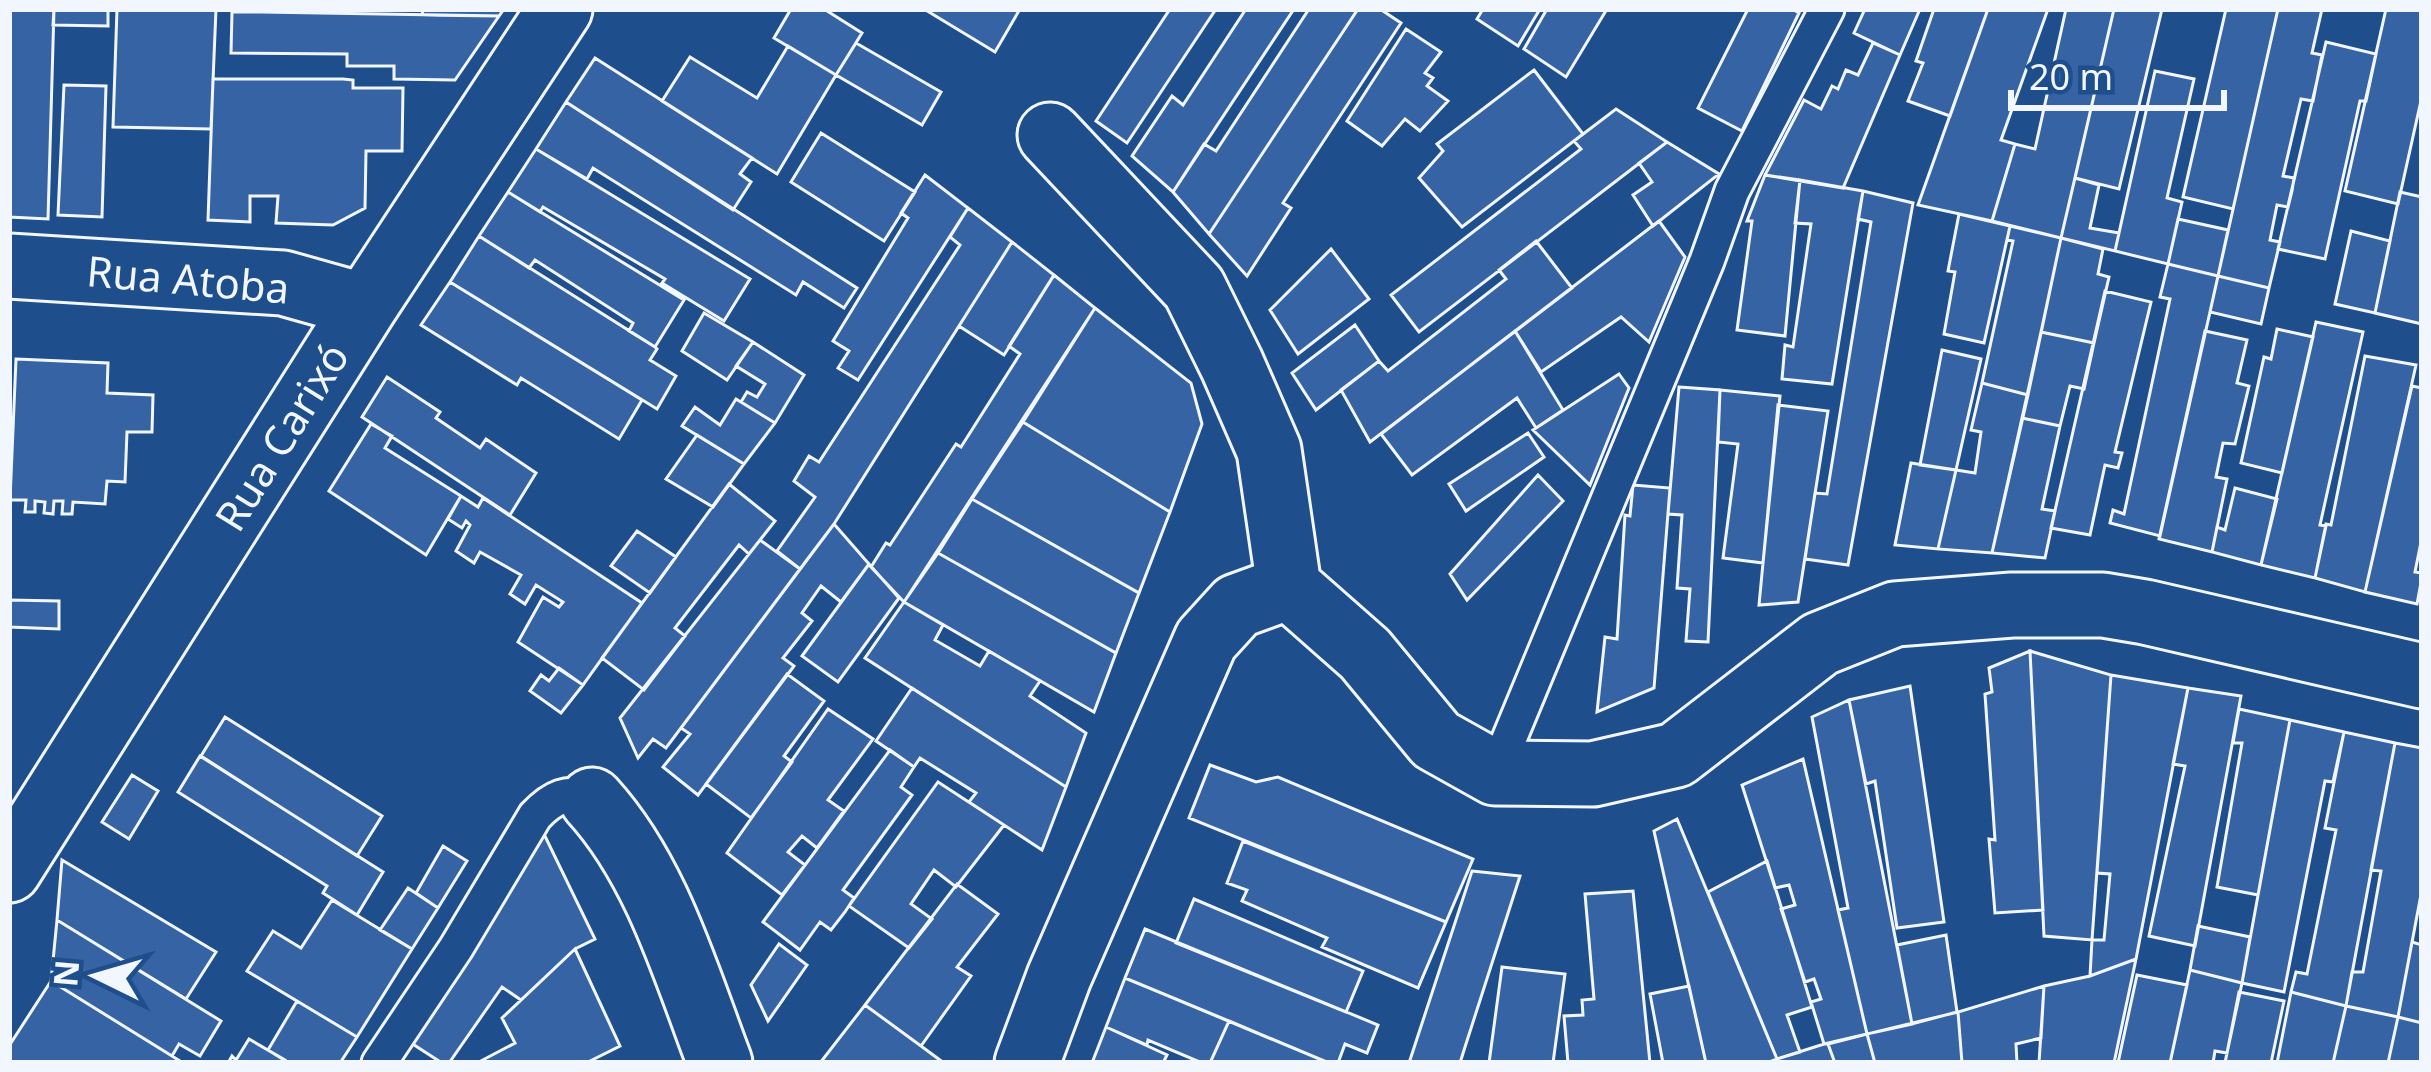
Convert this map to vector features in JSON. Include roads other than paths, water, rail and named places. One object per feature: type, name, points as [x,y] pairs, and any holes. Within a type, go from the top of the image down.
[{"type":"street","name":"Rua Carixó","points":[[9,870],[365,306],[560,9]]},
{"type":"street","points":[[1050,134],[1194,288],[1269,450],[1289,587],[1364,654],[1436,740],[1495,773],[1593,774],[1676,755],[1820,644],[1895,614],[2103,604],[2422,676]]},
{"type":"street","name":"Rua Atoba","points":[[9,266],[283,283],[365,306]]},
{"type":"street","points":[[1027,1063],[1059,977],[1206,640],[1237,606],[1289,587]]},
{"type":"street","points":[[592,800],[612,823],[648,886],[720,1063]]},
{"type":"lane","points":[[1495,773],[1732,191],[1827,9]]},
{"type":"lane","points":[[379,1063],[456,948],[535,816],[562,795],[578,794],[592,800]]}]
